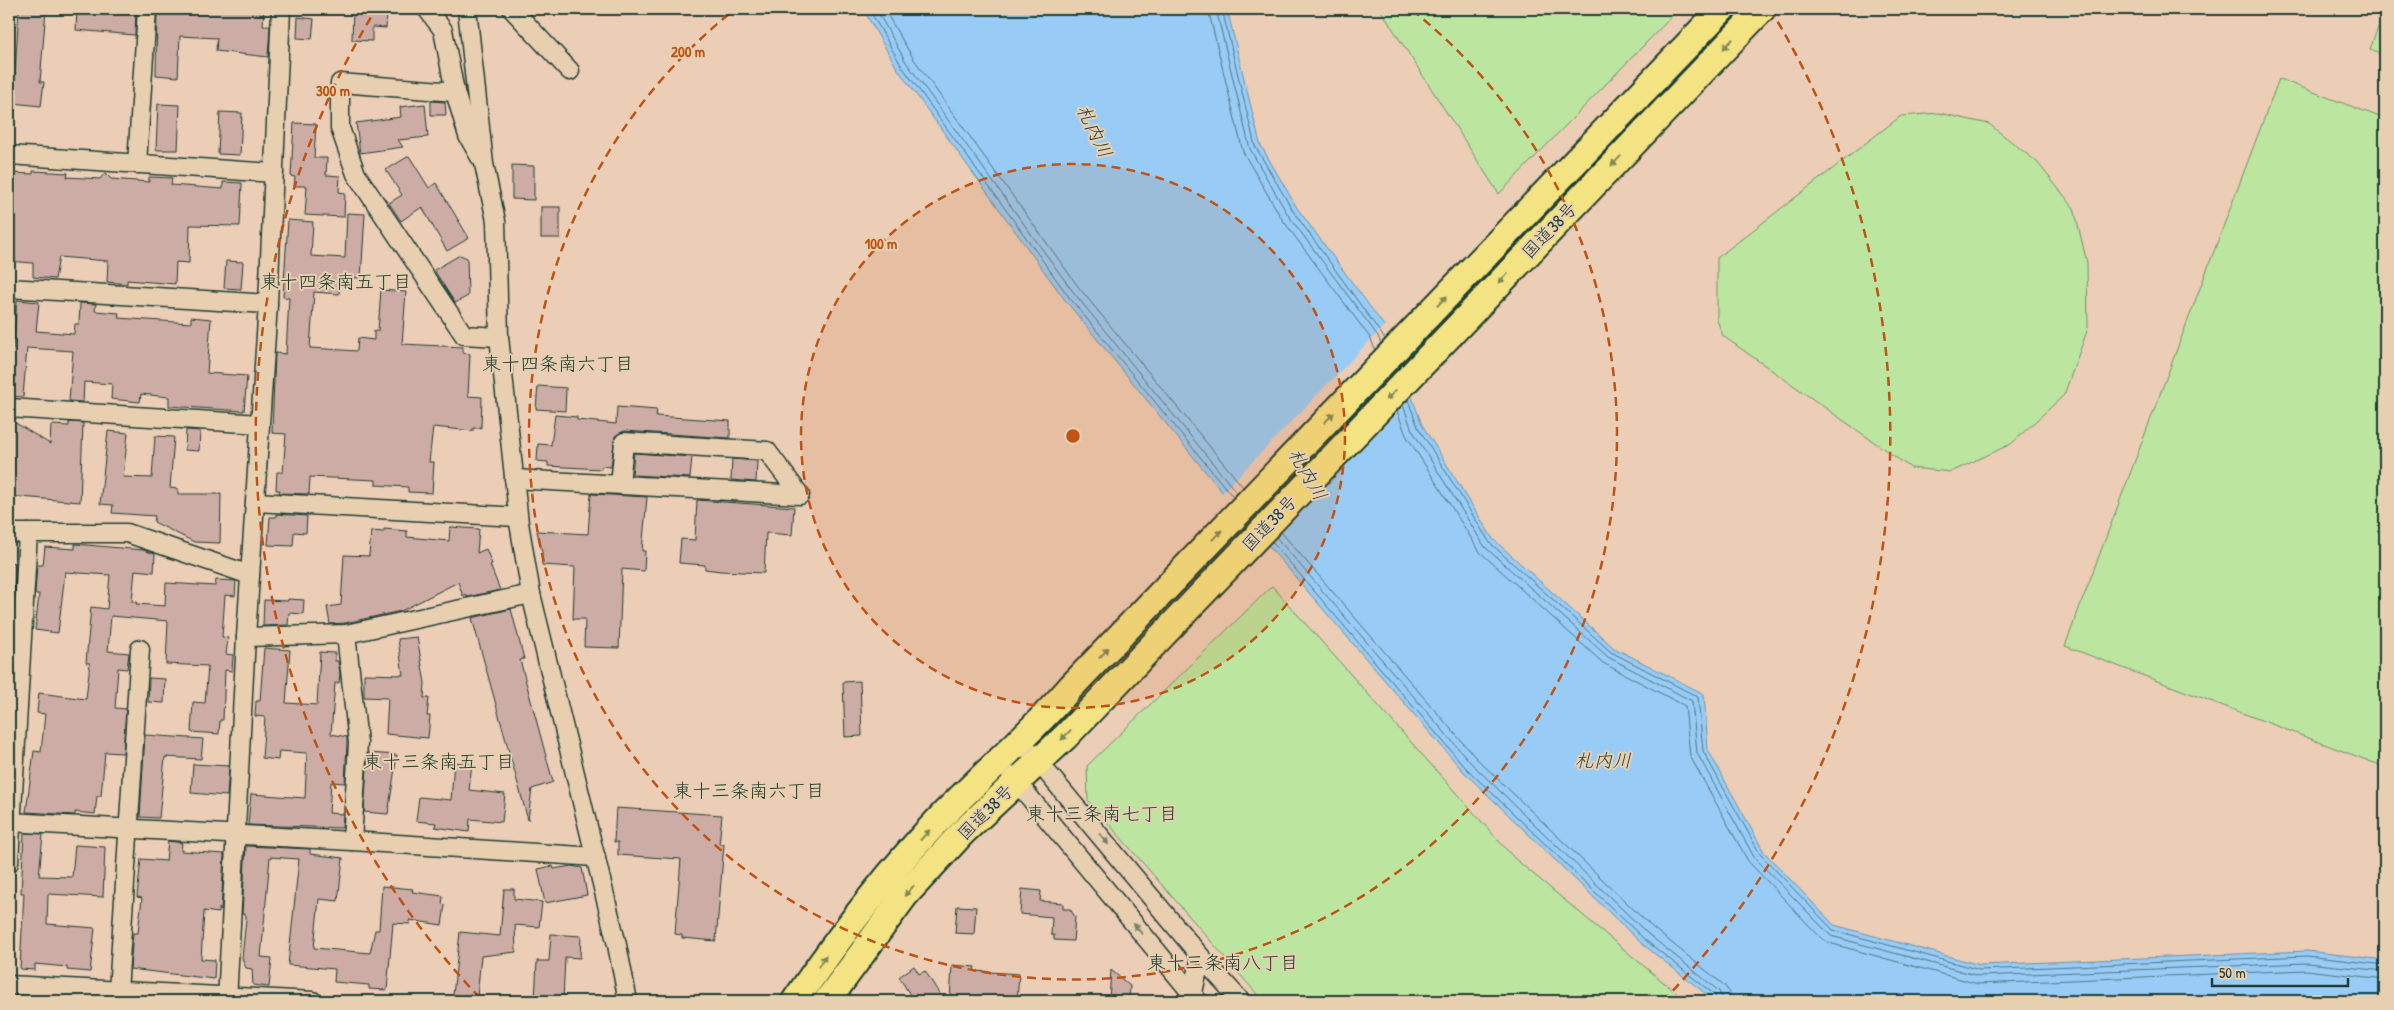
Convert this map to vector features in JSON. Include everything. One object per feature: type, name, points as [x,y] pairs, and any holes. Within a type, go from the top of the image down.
[{"type":"highway","name":"国道38号","points":[[795,1001],[831,948],[884,879],[944,814],[1021,741],[1722,9]]},
{"type":"highway","name":"国道38号","points":[[827,1001],[905,895],[963,832],[1016,781],[1039,762],[1762,9]]},
{"type":"street","points":[[137,164],[147,9]]},
{"type":"street","points":[[228,998],[246,637],[268,304],[280,9]]},
{"type":"street","points":[[427,9],[443,30],[455,92],[468,136],[484,164]]},
{"type":"street","points":[[467,9],[484,164],[496,222],[499,336],[518,517],[531,594],[596,857],[628,1001]]},
{"type":"street","points":[[512,9],[570,71]]},
{"type":"street","points":[[455,92],[340,83],[340,128],[356,174],[464,334],[499,336]]},
{"type":"street","points":[[9,155],[274,173]]},
{"type":"street","points":[[9,288],[268,304]]},
{"type":"street","points":[[9,408],[260,424]]},
{"type":"street","points":[[514,479],[620,485],[800,495],[767,451],[624,442],[620,485]]},
{"type":"street","points":[[256,502],[518,517]]},
{"type":"street","points":[[9,863],[28,532]]},
{"type":"street","points":[[9,533],[127,533],[250,575]]},
{"type":"street","points":[[246,637],[346,634],[531,594]]},
{"type":"street","points":[[346,634],[358,743],[352,840]]},
{"type":"street","points":[[118,992],[140,649]]},
{"type":"street","points":[[1021,741],[1201,958],[1241,1001]]},
{"type":"street","points":[[1000,760],[1193,999]]},
{"type":"street","points":[[10,822],[352,840],[596,857]]},
{"type":"street","points":[[1193,999],[1201,958]]},
{"type":"street","points":[[9,985],[313,1001]]},
{"type":"green space","points":[[1380,9],[1679,9],[1499,194]]},
{"type":"green space","points":[[2385,9],[2385,55],[2370,49]]},
{"type":"green space","points":[[2279,79],[2385,119],[2385,767],[2065,646]]},
{"type":"green space","points":[[1939,113],[1989,124],[2037,162],[2074,208],[2087,263],[2088,328],[2064,395],[2011,444],[1951,472],[1911,468],[1723,336],[1717,320],[1717,258],[1901,116]]},
{"type":"green space","points":[[1272,586],[1514,858],[1686,1001],[1263,1001],[1088,800],[1087,766]]},
{"type":"water","name":"札内川","points":[[863,9],[1227,9],[1260,144],[1297,208],[1388,331],[1422,425],[1493,539],[1614,648],[1704,694],[1708,750],[1764,852],[1834,925],[1980,965],[2307,951],[2385,960],[2385,1001],[1715,1001],[1641,943],[1463,771],[1227,498],[1065,300],[897,68]]},
{"type":"pier","points":[[1386,324],[1390,330],[1414,395],[1267,548],[1221,494]]},
{"type":"building","points":[[19,9],[46,9],[40,82],[44,82],[41,106],[13,103]]},
{"type":"building","points":[[77,9],[136,9],[135,35],[76,30]]},
{"type":"building","points":[[157,9],[264,9],[263,26],[270,26],[268,57],[216,51],[217,38],[180,36],[178,77],[156,75]]},
{"type":"building","points":[[353,11],[387,13],[386,28],[372,27],[372,41],[352,40]]},
{"type":"building","points":[[298,17],[314,19],[312,39],[297,38]]},
{"type":"building","points":[[431,101],[445,102],[446,115],[431,115]]},
{"type":"building","points":[[158,104],[180,105],[178,150],[156,150]]},
{"type":"building","points":[[425,104],[428,137],[398,140],[403,147],[360,153],[356,123],[401,117],[400,107]]},
{"type":"building","points":[[220,112],[242,113],[240,155],[218,154]]},
{"type":"building","points":[[294,123],[316,124],[314,158],[327,158],[326,175],[340,176],[339,192],[345,193],[344,217],[305,215],[307,186],[294,186],[295,177],[291,176]]},
{"type":"building","points":[[409,156],[429,188],[436,183],[469,238],[447,251],[422,207],[401,221],[389,203],[402,195],[386,170]]},
{"type":"building","points":[[512,165],[534,166],[534,200],[512,199]]},
{"type":"building","points":[[33,171],[68,173],[67,177],[100,179],[105,173],[111,179],[149,182],[149,177],[172,178],[171,185],[223,189],[223,182],[242,183],[240,226],[190,225],[189,263],[176,262],[175,284],[127,280],[127,284],[107,282],[108,261],[59,257],[55,279],[33,277],[33,263],[9,261],[9,173],[33,174]]},
{"type":"building","points":[[541,207],[560,207],[560,238],[541,238]]},
{"type":"building","points":[[347,213],[365,214],[361,278],[340,277],[339,294],[314,292],[310,348],[357,351],[358,338],[374,340],[374,331],[378,331],[381,290],[406,292],[402,344],[463,347],[463,353],[470,354],[468,396],[482,397],[481,428],[473,428],[473,431],[433,427],[429,462],[434,462],[432,493],[408,492],[408,487],[376,485],[376,480],[310,477],[309,494],[279,493],[280,490],[276,490],[277,472],[283,472],[286,434],[272,433],[275,353],[286,354],[289,298],[283,297],[288,220],[313,222],[311,256],[345,258]]},
{"type":"building","points":[[460,255],[467,258],[468,296],[455,303],[434,270]]},
{"type":"building","points":[[226,261],[243,262],[241,289],[224,288]]},
{"type":"building","points":[[17,300],[39,302],[36,331],[74,334],[75,324],[79,324],[80,303],[96,304],[95,311],[119,313],[118,318],[191,323],[191,317],[211,319],[207,373],[247,376],[244,411],[169,406],[169,397],[141,394],[140,402],[111,399],[112,384],[84,382],[83,402],[69,401],[73,351],[27,348],[23,397],[9,396],[9,349],[13,349]]},
{"type":"building","points":[[538,386],[566,388],[565,411],[536,409]]},
{"type":"building","points":[[617,407],[657,410],[656,416],[730,421],[730,438],[624,431],[615,436],[611,467],[602,466],[601,469],[548,466],[548,462],[537,461],[538,444],[551,445],[555,415],[577,417],[577,420],[616,424]]},
{"type":"building","points":[[9,419],[50,444],[51,425],[69,426],[69,422],[83,423],[80,502],[9,496]]},
{"type":"building","points":[[186,430],[200,431],[199,451],[185,450]]},
{"type":"building","points":[[108,431],[128,433],[123,477],[152,478],[155,436],[174,437],[170,488],[178,489],[178,494],[221,494],[220,543],[194,542],[154,522],[155,516],[112,513],[113,505],[100,504]]},
{"type":"building","points":[[634,453],[692,457],[690,478],[632,475]]},
{"type":"building","points":[[732,459],[757,461],[756,482],[731,480]]},
{"type":"building","points":[[591,494],[647,497],[642,551],[645,551],[644,571],[622,569],[619,648],[584,647],[585,619],[573,619],[575,567],[542,565],[542,552],[537,531],[588,534]]},
{"type":"building","points":[[697,500],[794,507],[792,535],[766,533],[764,573],[721,571],[705,569],[705,565],[679,563],[681,539],[695,540]]},
{"type":"building","points":[[276,514],[307,516],[306,533],[294,532],[293,546],[268,545],[270,517],[276,517]]},
{"type":"building","points":[[450,527],[479,529],[477,553],[486,549],[500,590],[467,597],[466,594],[463,596],[458,582],[401,611],[345,623],[330,624],[327,607],[341,605],[344,555],[369,556],[371,531],[384,532],[384,529],[407,531],[407,537],[449,541]]},
{"type":"building","points":[[75,544],[143,550],[155,554],[154,572],[135,570],[132,602],[137,602],[136,604],[165,606],[166,583],[215,586],[216,580],[236,581],[235,596],[225,595],[222,637],[228,638],[226,654],[233,655],[232,671],[225,670],[223,720],[220,720],[219,734],[191,732],[193,702],[205,703],[208,666],[166,664],[168,621],[111,616],[108,651],[129,653],[127,669],[118,668],[115,708],[126,709],[123,753],[105,752],[101,796],[97,796],[95,814],[75,812],[75,815],[26,812],[34,751],[41,752],[45,714],[37,713],[39,693],[86,699],[90,663],[86,663],[91,607],[107,609],[110,575],[65,572],[58,633],[35,630],[39,594],[35,594],[37,565],[43,565],[45,547],[75,549]]},
{"type":"building","points":[[9,562],[16,563],[14,593],[9,592]]},
{"type":"building","points":[[288,599],[304,600],[303,614],[289,613],[288,625],[263,626],[264,600],[288,601]]},
{"type":"building","points":[[511,609],[524,659],[520,660],[553,782],[532,789],[528,820],[472,618]]},
{"type":"building","points":[[417,637],[425,683],[424,698],[429,698],[427,716],[430,716],[428,738],[386,734],[388,698],[364,697],[364,674],[403,675],[398,639]]},
{"type":"building","points":[[264,648],[290,650],[286,703],[317,705],[320,652],[335,653],[335,661],[338,661],[340,673],[339,683],[335,683],[331,734],[347,737],[347,743],[345,783],[331,782],[329,813],[343,814],[342,828],[248,825],[251,794],[305,798],[307,753],[279,751],[278,760],[262,758],[265,717],[255,716],[256,701],[260,701]]},
{"type":"building","points":[[149,678],[165,679],[164,703],[148,702]]},
{"type":"building","points":[[860,681],[862,736],[845,737],[843,682]]},
{"type":"building","points":[[145,735],[203,739],[201,759],[165,757],[159,818],[140,817]]},
{"type":"building","points":[[368,753],[397,755],[388,814],[364,812]]},
{"type":"building","points":[[454,762],[472,764],[469,790],[505,794],[502,822],[470,819],[469,832],[435,827],[436,823],[416,821],[419,797],[451,800]]},
{"type":"building","points":[[193,764],[229,766],[227,796],[191,793]]},
{"type":"building","points":[[616,808],[722,815],[719,844],[724,844],[716,941],[682,938],[682,935],[675,934],[681,859],[618,855],[618,842],[614,842]]},
{"type":"building","points":[[24,833],[43,834],[39,876],[72,877],[75,845],[105,847],[103,897],[48,894],[47,924],[95,928],[90,972],[67,970],[67,967],[35,964],[35,970],[20,969],[24,893],[21,893]]},
{"type":"building","points":[[168,841],[182,843],[181,851],[224,854],[221,911],[219,908],[219,913],[204,911],[201,959],[215,960],[214,979],[130,969],[133,933],[138,933],[142,898],[137,897],[141,859],[166,861]]},
{"type":"building","points":[[246,846],[310,849],[310,854],[343,858],[338,901],[319,899],[314,948],[370,953],[375,930],[379,930],[382,886],[413,889],[412,892],[443,896],[442,904],[445,905],[442,925],[410,920],[410,924],[393,923],[387,990],[369,989],[369,985],[334,982],[335,969],[288,965],[299,859],[270,857],[261,957],[272,958],[269,987],[253,985],[252,969],[246,968],[242,958],[246,919],[246,915],[242,914]]},
{"type":"building","points":[[553,866],[554,869],[571,866],[582,868],[587,895],[545,903],[538,869]]},
{"type":"building","points":[[504,889],[514,889],[514,899],[542,902],[539,927],[515,925],[516,952],[481,956],[477,997],[453,995],[460,932],[500,936]]},
{"type":"building","points":[[1022,889],[1041,891],[1040,901],[1063,903],[1063,909],[1070,909],[1075,917],[1073,941],[1054,940],[1054,935],[1051,935],[1052,917],[1020,914]]},
{"type":"building","points":[[957,906],[976,907],[974,934],[955,933]]},
{"type":"building","points":[[551,934],[581,936],[580,958],[565,957],[563,1001],[535,1000],[537,961],[549,961]]},
{"type":"building","points":[[952,965],[975,967],[974,971],[1019,974],[1017,1001],[950,1001]]},
{"type":"building","points":[[914,966],[919,974],[925,971],[944,1001],[914,1001],[899,977]]},
{"type":"building","points":[[1111,970],[1130,986],[1129,1001],[1109,1001]]},
{"type":"district","name":"東十四条南五丁目","points":[[336,281]]},
{"type":"district","name":"東十四条南六丁目","points":[[558,363]]},
{"type":"district","name":"東十三条南五丁目","points":[[439,761]]},
{"type":"district","name":"東十三条南六丁目","points":[[749,790]]},
{"type":"district","name":"東十三条南七丁目","points":[[1102,813]]},
{"type":"district","name":"東十三条南八丁目","points":[[1223,962]]}]
